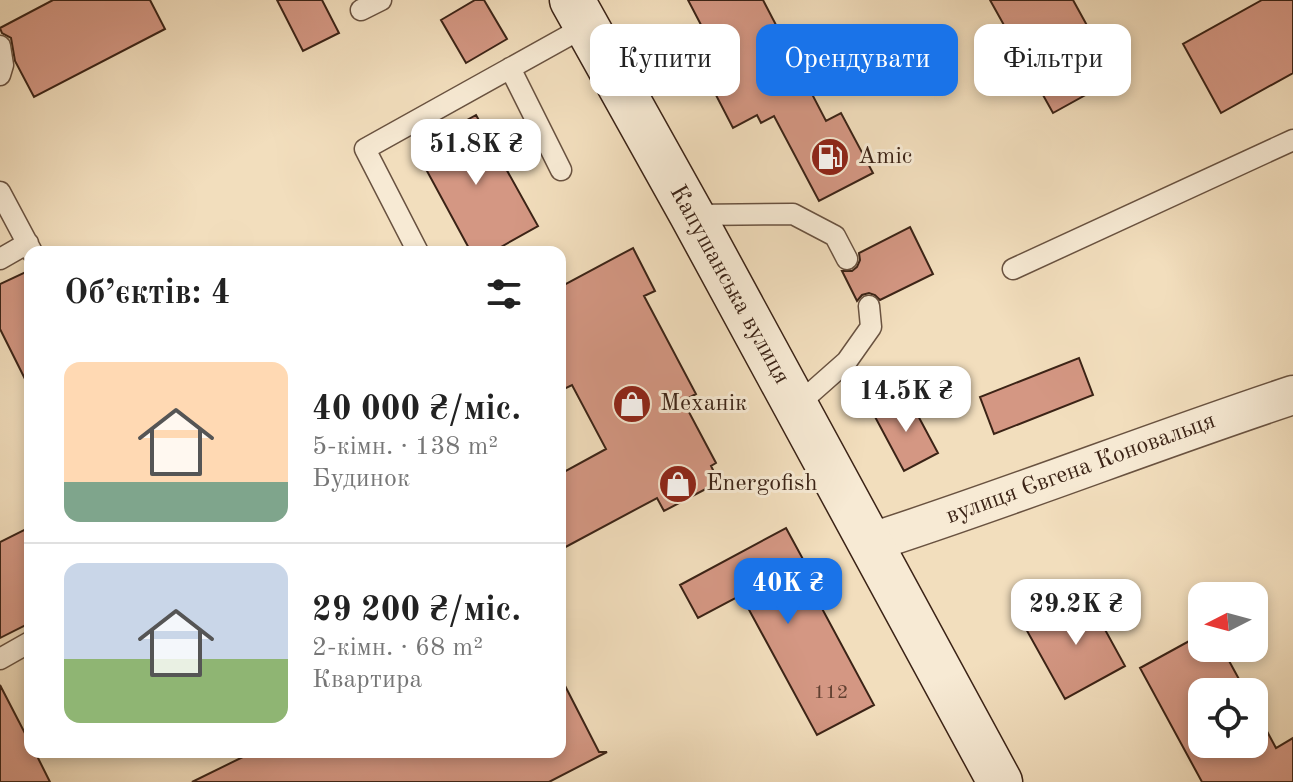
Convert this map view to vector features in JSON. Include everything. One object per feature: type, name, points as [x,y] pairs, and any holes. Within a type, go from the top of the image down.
[{"type":"street","name":"Капушанська вулиця","points":[[579,13],[1000,782]]},
{"type":"street","name":"вулиця Євгена Коновальця","points":[[869,543],[1293,395]]},
{"type":"lane","points":[[361,10],[381,0]]},
{"type":"lane","points":[[415,246],[365,149],[510,68],[579,13]]},
{"type":"lane","points":[[0,46],[3,65],[0,75]]},
{"type":"lane","points":[[510,68],[561,170]]},
{"type":"lane","points":[[1013,269],[1293,140]]},
{"type":"lane","points":[[0,192],[29,246]]},
{"type":"lane","points":[[692,215],[793,214],[835,236],[847,259]]},
{"type":"lane","points":[[0,259],[24,250]]},
{"type":"lane","points":[[795,407],[847,361],[871,327],[869,306]]},
{"type":"lane","points":[[0,659],[24,645]]},
{"type":"building","points":[[53,0],[150,0],[165,29],[34,97],[15,61],[11,38],[0,28]]},
{"type":"building","points":[[277,0],[322,0],[339,33],[303,51]]},
{"type":"building","points":[[475,0],[484,0],[507,39],[466,63],[441,20]]},
{"type":"building","points":[[688,0],[763,0],[775,24],[756,24],[756,96],[813,96],[826,121],[841,113],[873,173],[819,201],[774,116],[761,123],[757,115],[733,128],[716,96],[740,96],[740,24],[701,24]]},
{"type":"building","points":[[990,0],[1073,0],[1086,24],[1003,24]]},
{"type":"building","points":[[1262,0],[1293,0],[1293,73],[1221,113],[1183,44]]},
{"type":"building","points":[[1044,96],[1084,96],[1053,113]]},
{"type":"building","points":[[476,115],[538,226],[503,246],[468,246],[415,149]]},
{"type":"building","points":[[910,227],[933,274],[880,300],[869,293],[857,301],[842,271],[852,271],[857,267],[859,253]]},
{"type":"building","points":[[633,248],[655,291],[644,296],[696,394],[683,401],[716,463],[711,466],[719,482],[664,511],[657,498],[566,547],[566,471],[606,449],[572,385],[566,388],[566,284]]},
{"type":"building","points":[[24,273],[24,377],[0,329],[0,284]]},
{"type":"building","points":[[1079,358],[1093,395],[994,434],[980,397]]},
{"type":"building","points":[[908,397],[938,453],[904,471],[874,415]]},
{"type":"building","points":[[786,528],[804,561],[798,564],[874,705],[817,735],[741,595],[698,618],[680,585]]},
{"type":"building","points":[[24,530],[24,626],[0,638],[0,542]]},
{"type":"building","points":[[1086,595],[1125,666],[1065,699],[1026,629]]},
{"type":"building","points":[[1188,642],[1188,662],[1230,662],[1238,678],[1188,678],[1188,756],[1140,668]]},
{"type":"building","points":[[0,685],[24,731],[24,758],[38,758],[50,782],[0,782]]},
{"type":"building","points":[[566,688],[599,752],[607,752],[549,782],[192,782],[241,758],[566,758]]},
{"type":"building","points":[[1268,733],[1276,748],[1293,738],[1293,782],[1202,782],[1189,758],[1268,758]]},
{"type":"place","name":"Amic","points":[[830,157]]},
{"type":"place","name":"Механік","points":[[632,404]]},
{"type":"place","name":"Energofish","points":[[678,484]]}]
